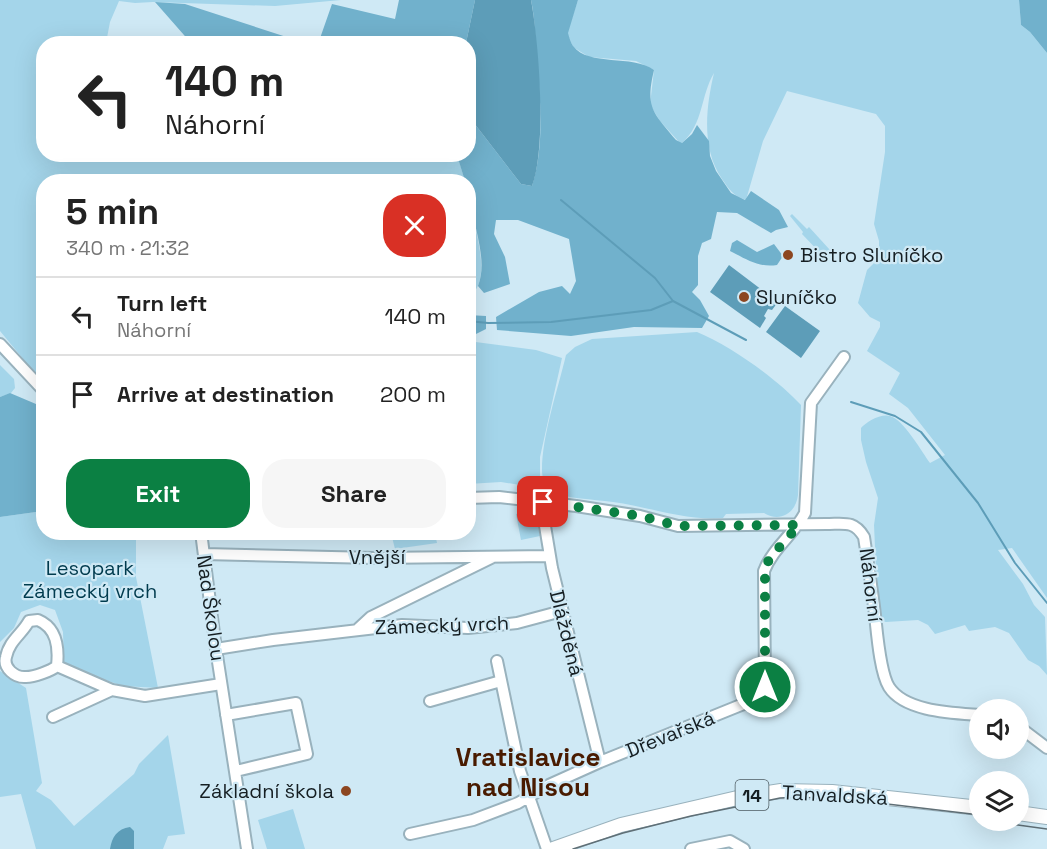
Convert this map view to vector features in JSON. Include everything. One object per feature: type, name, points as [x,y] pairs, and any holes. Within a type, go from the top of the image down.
[{"type":"main road","name":"Tanvaldská","points":[[553,849],[621,825],[746,796],[781,791],[831,792],[969,807]]},
{"type":"main road","points":[[1029,815],[1047,817]]},
{"type":"street","points":[[0,344],[36,382]]},
{"type":"street","name":"Dřevařská","points":[[410,834],[473,819],[518,803],[549,785],[600,762],[746,703],[759,695],[765,687],[765,571],[769,559],[799,525],[806,513],[811,403],[844,357]]},
{"type":"street","name":"Náhorní","points":[[476,497],[499,496],[543,502],[640,516],[678,526],[850,525],[858,528],[864,537],[880,657],[889,688],[905,701],[922,707],[969,714]]},
{"type":"street","name":"Dlážděná","points":[[543,502],[550,556],[562,611],[600,762]]},
{"type":"street","name":"Nad Školou","points":[[202,540],[221,684],[248,849]]},
{"type":"street","name":"Vnější","points":[[204,554],[375,558],[550,556]]},
{"type":"street","name":"Zámecký vrch","points":[[358,629],[371,616],[496,555]]},
{"type":"street","name":"Zámecký vrch","points":[[216,649],[402,625],[468,628],[517,622],[562,611]]},
{"type":"street","points":[[38,620],[46,623],[53,630],[58,654],[57,666],[51,671],[24,678],[12,673],[6,667],[5,657],[16,637],[25,629],[29,621],[38,620]]},
{"type":"street","points":[[497,661],[520,771],[547,849]]},
{"type":"street","name":"Nad Školou","points":[[57,666],[112,690],[145,696],[221,684]]},
{"type":"street","points":[[430,701],[501,681]]},
{"type":"street","points":[[53,717],[112,690]]},
{"type":"street","points":[[226,716],[296,703],[307,754],[236,771]]},
{"type":"street","points":[[1029,734],[1047,748]]},
{"type":"street","points":[[691,849],[730,841],[744,849]]},
{"type":"green space","points":[[0,0],[341,0],[275,6],[119,1],[110,22],[107,36],[36,36],[36,162],[459,162],[463,174],[36,174],[36,375],[0,331]]},
{"type":"green space","points":[[578,0],[1019,0],[1021,25],[1030,32],[1047,53],[1047,598],[1012,548],[998,550],[1023,584],[1034,605],[1045,617],[1047,675],[1039,666],[1028,660],[1009,633],[995,627],[969,631],[965,625],[935,634],[928,625],[918,620],[886,622],[882,621],[878,614],[874,525],[878,498],[866,462],[861,428],[874,419],[890,416],[901,423],[930,463],[945,455],[908,408],[889,394],[900,373],[867,351],[880,327],[880,322],[870,317],[858,303],[867,270],[879,258],[879,241],[874,224],[885,152],[885,126],[876,114],[787,91],[763,141],[746,200],[732,192],[725,183],[715,167],[711,154],[707,113],[714,73],[694,127],[680,143],[660,121],[650,105],[654,70],[636,61],[589,57],[573,47],[567,33]]},
{"type":"green space","points":[[792,214],[807,229],[809,227],[830,250],[823,256],[802,234],[803,232],[790,216]]},
{"type":"green space","points":[[476,230],[481,264],[476,290]]},
{"type":"green space","points":[[697,332],[753,364],[801,405],[798,495],[791,511],[776,517],[764,513],[726,514],[723,518],[695,517],[549,492],[542,470],[543,456],[547,427],[566,355],[575,347],[592,339]]},
{"type":"green space","points":[[476,342],[536,350],[562,358],[540,457],[540,476],[537,481],[526,486],[501,482],[476,484]]},
{"type":"green space","points":[[0,365],[14,379],[15,388],[11,393],[0,397]]},
{"type":"green space","points":[[534,510],[540,536],[521,540],[516,514]]},
{"type":"green space","name":"Lesopark Zámecký vrch","points":[[36,512],[36,540],[136,540],[136,577],[158,688],[123,686],[64,666],[63,632],[55,610],[40,605],[21,612],[14,628],[0,642],[0,517]]},
{"type":"green space","points":[[393,540],[436,540],[437,543],[395,549]]},
{"type":"green space","points":[[0,671],[26,688],[42,783],[36,791],[51,800],[74,826],[134,774],[139,764],[168,735],[185,834],[168,836],[163,849],[36,849],[21,794],[0,797]]},
{"type":"green space","points":[[293,809],[305,849],[267,849],[258,820]]},
{"type":"shaded area","points":[[399,0],[475,0],[467,36],[321,36],[332,4],[395,19]]},
{"type":"shaded area","points":[[475,0],[531,0],[537,42],[540,94],[539,146],[537,168],[532,186],[521,184],[476,126],[476,36],[467,36]]},
{"type":"shaded area","points":[[531,0],[578,0],[568,33],[573,46],[589,56],[634,62],[654,70],[650,93],[653,109],[676,140],[682,143],[692,134],[697,125],[709,141],[710,156],[716,171],[731,193],[745,200],[751,191],[779,210],[788,227],[771,233],[737,213],[717,212],[711,239],[702,243],[698,256],[698,285],[692,292],[700,300],[709,316],[702,328],[634,327],[571,336],[497,330],[496,317],[539,292],[562,286],[570,294],[576,281],[569,239],[518,220],[496,220],[494,234],[505,257],[510,284],[484,293],[478,286],[482,262],[476,228],[476,174],[463,174],[459,162],[476,162],[476,126],[521,184],[532,186],[540,138]]},
{"type":"shaded area","points":[[1019,0],[1047,0],[1047,53],[1030,32],[1021,25]]},
{"type":"shaded area","points":[[155,2],[185,4],[283,36],[185,36]]},
{"type":"shaded area","points":[[737,240],[757,252],[774,244],[783,256],[777,265],[770,266],[753,262],[730,251],[732,243]]},
{"type":"shaded area","name":"Sluníčko","points":[[729,265],[778,302],[772,310],[768,309],[760,328],[710,292]]},
{"type":"shaded area","name":"Sluníčko","points":[[785,306],[820,331],[801,358],[766,332]]},
{"type":"shaded area","points":[[476,315],[486,316],[486,329],[476,334]]},
{"type":"shaded area","points":[[10,393],[36,404],[36,512],[0,517],[0,397]]},
{"type":"shaded area","points":[[130,827],[134,831],[134,849],[110,849],[116,834]]},
{"type":"waterway","points":[[561,200],[655,278],[673,301],[746,340]]},
{"type":"waterway","points":[[476,322],[551,322],[651,310],[673,301]]},
{"type":"waterway","points":[[851,402],[895,416],[921,432],[978,503],[1015,563],[1047,603]]},
{"type":"tram line","points":[[573,849],[623,833],[691,816],[780,798],[862,801],[969,814]]},
{"type":"tram line","points":[[1029,827],[1047,829]]},
{"type":"place","name":"Bistro Sluníčko","points":[[788,255]]},
{"type":"place","name":"Sluníčko","points":[[744,297]]},
{"type":"place","name":"Základní škola","points":[[346,791]]},
{"type":"district","name":"Vratislavice nad Nisou","points":[[528,772]]},
{"type":"route","points":[[543,502],[640,516],[678,526],[799,525],[769,559],[765,571],[765,687]]}]
